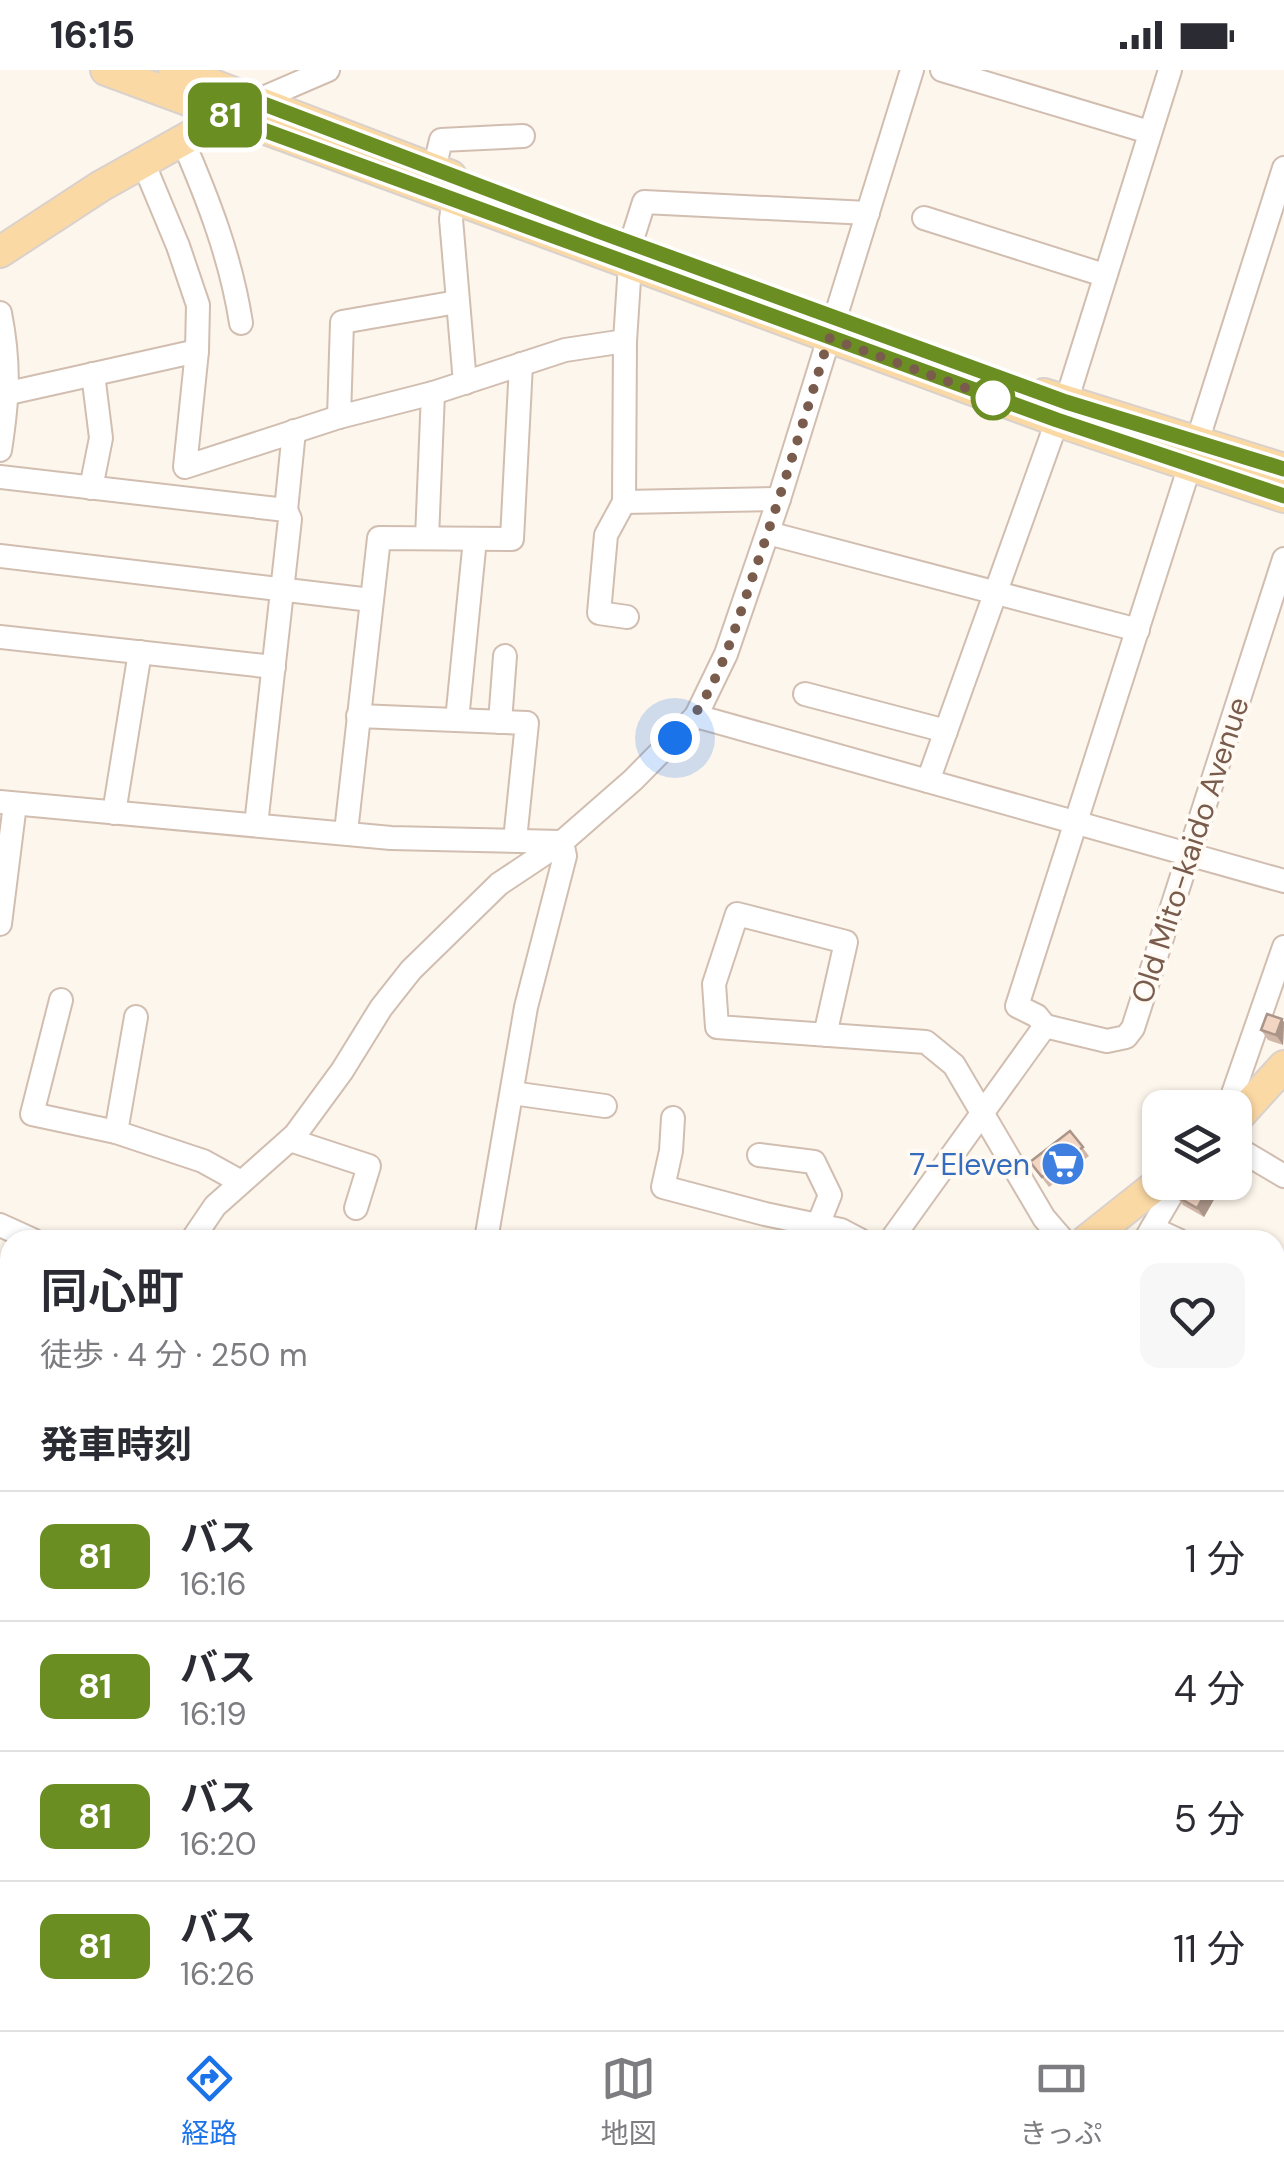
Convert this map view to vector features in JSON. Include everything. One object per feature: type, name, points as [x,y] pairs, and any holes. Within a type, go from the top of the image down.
[{"type":"main road","points":[[106,70],[454,198],[630,253]]},
{"type":"main road","points":[[174,70],[434,169],[630,253],[1061,411],[1194,453],[1284,469]]},
{"type":"main road","points":[[0,252],[143,162],[256,101]]},
{"type":"main road","points":[[1194,453],[1284,496]]},
{"type":"main road","points":[[1252,1101],[1284,1066]]},
{"type":"main road","points":[[1100,1230],[1142,1196]]},
{"type":"street","points":[[256,101],[326,70]]},
{"type":"street","points":[[199,1230],[215,1206],[290,1140],[411,970],[499,884],[562,842],[633,780],[696,716],[726,654],[780,499],[912,70]]},
{"type":"street","points":[[942,70],[1149,132]]},
{"type":"street","points":[[928,782],[1061,411],[1170,70]]},
{"type":"street","points":[[434,169],[441,140],[523,136]]},
{"type":"street","points":[[182,139],[214,215],[235,285],[241,323]]},
{"type":"street","points":[[143,162],[198,305],[185,467],[566,350],[625,341]]},
{"type":"street","points":[[898,1230],[1045,1026],[1037,1016],[1016,1006],[1284,168]]},
{"type":"street","points":[[454,198],[456,302],[464,383]]},
{"type":"street","points":[[627,618],[599,614],[606,535],[624,502],[630,253],[644,202],[868,212]]},
{"type":"street","points":[[924,218],[1104,276]]},
{"type":"street","points":[[338,417],[342,322],[456,302]]},
{"type":"street","points":[[0,313],[9,358],[9,393],[0,450]]},
{"type":"street","points":[[9,393],[197,351]]},
{"type":"street","points":[[346,832],[379,538],[512,539],[521,364]]},
{"type":"street","points":[[91,488],[102,438],[92,374]]},
{"type":"street","points":[[428,538],[432,393]]},
{"type":"street","points":[[256,825],[290,519],[286,510],[294,432]]},
{"type":"street","points":[[0,477],[286,510]]},
{"type":"street","points":[[624,502],[780,499]]},
{"type":"street","points":[[768,533],[1138,630]]},
{"type":"street","points":[[456,720],[475,540]]},
{"type":"street","points":[[0,556],[371,600]]},
{"type":"street","name":"Old Mito-kaido Avenue","points":[[1045,1026],[1107,1042],[1126,1038],[1133,1028],[1284,559]]},
{"type":"street","points":[[0,637],[274,667]]},
{"type":"street","points":[[114,813],[140,652]]},
{"type":"street","points":[[500,722],[505,656]]},
{"type":"street","points":[[805,694],[946,731]]},
{"type":"street","points":[[358,716],[528,723],[515,840]]},
{"type":"street","points":[[696,716],[1284,881]]},
{"type":"street","points":[[0,924],[7,803],[390,838],[562,842]]},
{"type":"street","points":[[488,1230],[526,1007],[565,856],[562,842]]},
{"type":"street","points":[[825,1034],[846,942],[737,914],[714,984],[717,1026],[926,1042],[954,1064],[1054,1230]]},
{"type":"street","points":[[1234,1090],[1284,947]]},
{"type":"street","points":[[61,1000],[32,1114],[116,1132],[203,1160],[241,1182]]},
{"type":"street","points":[[116,1132],[136,1017]]},
{"type":"street","points":[[512,1093],[605,1106]]},
{"type":"street","points":[[673,1118],[672,1151],[663,1187],[840,1230]]},
{"type":"street","points":[[290,1140],[370,1166],[356,1208]]},
{"type":"street","points":[[760,1155],[814,1162],[830,1195],[818,1225]]},
{"type":"street","points":[[1252,1156],[1284,1176]]},
{"type":"street","points":[[1150,1230],[1168,1200]]},
{"type":"building","points":[[1267,1014],[1282,1019],[1276,1035],[1261,1030]]},
{"type":"building","points":[[1070,1131],[1083,1147],[1042,1177],[1030,1162]]},
{"type":"building","points":[[1183,1200],[1202,1200],[1197,1208]]},
{"type":"bus line","name":"81","points":[[1284,469],[1066,402],[256,101],[225,116],[1057,420],[1284,496]]},
{"type":"place","name":"7-Eleven","points":[[1063,1164]]},
{"type":"route","points":[[675,738],[696,716],[726,654],[780,499],[829,338],[993,398]]}]
